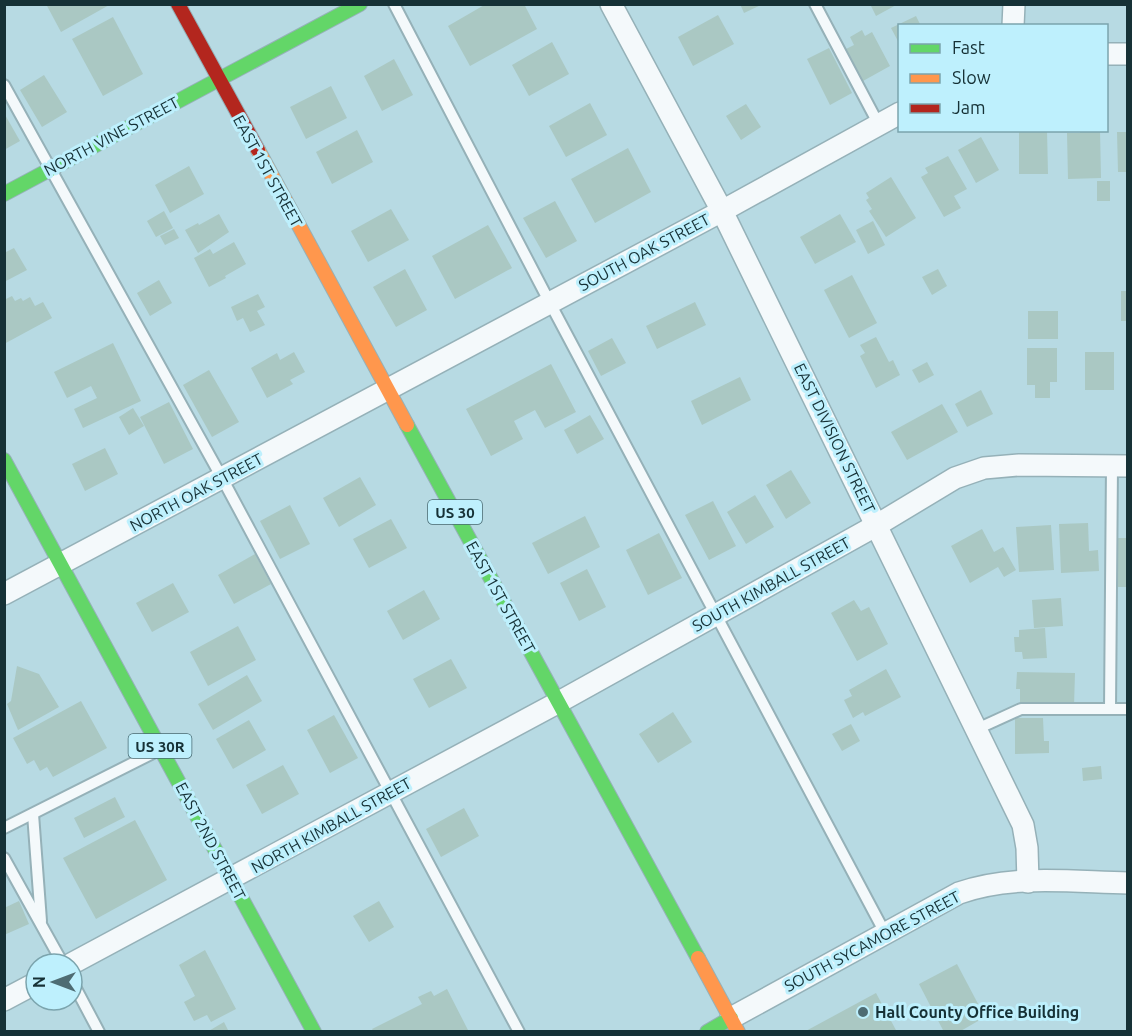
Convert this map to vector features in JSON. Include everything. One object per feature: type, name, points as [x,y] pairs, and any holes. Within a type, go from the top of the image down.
[{"type":"main road","name":"EAST 1ST STREET","points":[[178,4],[735,1025]]},
{"type":"main road","name":"NORTH VINE STREET","points":[[4,194],[360,4]]},
{"type":"main road","name":"EAST 2ND STREET","points":[[4,460],[314,1032]]},
{"type":"main road","points":[[707,1032],[735,1025]]},
{"type":"street","name":"EAST DIVISION STREET","points":[[611,4],[722,211],[878,525],[1023,825],[1027,848],[1028,882]]},
{"type":"street","points":[[1013,24],[1014,4]]},
{"type":"street","points":[[1108,54],[1128,54]]},
{"type":"street","name":"SOUTH OAK STREET","points":[[388,389],[898,114]]},
{"type":"street","name":"NORTH OAK STREET","points":[[4,594],[388,389]]},
{"type":"street","name":"SOUTH KIMBALL STREET","points":[[559,702],[878,525],[955,478],[984,468],[1019,465],[1120,466]]},
{"type":"street","name":"NORTH KIMBALL STREET","points":[[84,957],[559,702]]},
{"type":"street","name":"SOUTH SYCAMORE STREET","points":[[735,1025],[885,933],[959,893],[991,884],[1128,882]]},
{"type":"street","points":[[4,1000],[24,989]]},
{"type":"lane","points":[[394,4],[885,933]]},
{"type":"lane","points":[[815,4],[879,125]]},
{"type":"lane","points":[[4,85],[222,478],[519,1032]]},
{"type":"lane","points":[[1110,709],[1120,466]]},
{"type":"lane","points":[[977,729],[1021,710],[1128,709]]},
{"type":"lane","points":[[4,828],[161,748]]},
{"type":"lane","points":[[33,814],[41,924]]},
{"type":"lane","points":[[4,858],[56,952]]},
{"type":"lane","points":[[84,1004],[99,1032]]},
{"type":"building","points":[[46,4],[111,4],[61,32]]},
{"type":"building","points":[[486,4],[524,4],[537,29],[470,66],[448,26]]},
{"type":"building","points":[[740,4],[763,4],[744,13]]},
{"type":"building","points":[[870,4],[898,4],[876,16]]},
{"type":"building","points":[[718,15],[734,44],[693,66],[678,37]]},
{"type":"building","points":[[916,16],[920,24],[899,24]]},
{"type":"building","points":[[113,17],[143,74],[103,96],[72,39]]},
{"type":"building","points":[[898,25],[898,41],[891,28]]},
{"type":"building","points":[[862,30],[865,36],[872,32],[890,66],[863,81],[846,49],[854,45],[850,37]]},
{"type":"building","points":[[552,42],[569,74],[529,96],[512,65]]},
{"type":"building","points":[[829,48],[852,93],[830,105],[807,59]]},
{"type":"building","points":[[394,59],[413,95],[382,111],[364,76]]},
{"type":"building","points":[[44,75],[67,112],[42,127],[20,90]]},
{"type":"building","points":[[331,86],[347,118],[306,139],[290,107]]},
{"type":"building","points":[[590,103],[607,135],[566,157],[549,126]]},
{"type":"building","points":[[746,104],[761,127],[741,140],[726,116]]},
{"type":"building","points":[[4,113],[20,141],[4,150]]},
{"type":"building","points":[[357,130],[373,162],[332,184],[316,152]]},
{"type":"building","points":[[1019,132],[1047,132],[1048,174],[1019,174]]},
{"type":"building","points":[[1100,132],[1101,178],[1068,179],[1067,133]]},
{"type":"building","points":[[1117,132],[1128,132],[1128,172],[1118,172]]},
{"type":"building","points":[[981,137],[999,170],[976,183],[958,150]]},
{"type":"building","points":[[628,148],[651,192],[595,223],[571,179]]},
{"type":"building","points":[[948,156],[967,189],[954,196],[961,208],[944,217],[921,177],[928,173],[925,168]]},
{"type":"building","points":[[189,166],[204,194],[170,213],[155,185]]},
{"type":"building","points":[[891,177],[916,218],[886,237],[869,211],[872,209],[866,200],[869,198],[866,193]]},
{"type":"building","points":[[1097,181],[1110,181],[1110,201],[1097,201]]},
{"type":"building","points":[[555,201],[577,241],[546,258],[523,218]]},
{"type":"building","points":[[391,209],[409,240],[368,262],[351,231]]},
{"type":"building","points":[[164,211],[173,228],[156,237],[147,221]]},
{"type":"building","points":[[219,214],[229,232],[198,253],[185,230]]},
{"type":"building","points":[[840,214],[856,242],[815,264],[800,237]]},
{"type":"building","points":[[873,221],[885,245],[868,254],[856,230]]},
{"type":"building","points":[[488,225],[512,268],[455,299],[432,256]]},
{"type":"building","points":[[174,229],[179,238],[165,245],[160,236]]},
{"type":"building","points":[[234,242],[246,264],[209,287],[194,258],[210,249],[213,254]]},
{"type":"building","points":[[14,248],[27,270],[4,282],[4,253]]},
{"type":"building","points":[[405,269],[427,310],[396,327],[373,287]]},
{"type":"building","points":[[938,269],[947,286],[932,295],[922,277]]},
{"type":"building","points":[[852,275],[877,323],[849,338],[824,290]]},
{"type":"building","points":[[159,280],[172,303],[150,316],[137,293]]},
{"type":"building","points":[[1121,291],[1128,291],[1128,321],[1121,321]]},
{"type":"building","points":[[258,294],[265,307],[257,311],[265,325],[250,332],[243,318],[237,321],[231,307]]},
{"type":"building","points":[[12,296],[15,301],[21,298],[23,301],[30,297],[35,306],[43,302],[52,318],[4,344],[4,300]]},
{"type":"building","points":[[695,302],[706,325],[657,349],[646,326]]},
{"type":"building","points":[[1028,311],[1058,311],[1058,339],[1028,339]]},
{"type":"building","points":[[876,337],[889,362],[893,360],[900,375],[876,388],[860,356],[865,353],[860,345]]},
{"type":"building","points":[[612,338],[626,363],[601,376],[588,351]]},
{"type":"building","points":[[113,343],[141,401],[83,428],[74,409],[97,398],[91,386],[67,398],[54,372]]},
{"type":"building","points":[[1027,348],[1057,348],[1057,382],[1050,382],[1050,398],[1035,398],[1035,385],[1027,385]]},
{"type":"building","points":[[294,352],[305,372],[290,380],[293,384],[267,398],[251,368],[277,353],[280,360]]},
{"type":"building","points":[[1085,352],[1114,352],[1114,390],[1085,390]]},
{"type":"building","points":[[927,362],[934,375],[919,383],[912,370]]},
{"type":"building","points":[[551,364],[576,412],[545,428],[535,410],[514,421],[523,439],[491,456],[466,409]]},
{"type":"building","points":[[209,370],[239,422],[212,437],[183,385]]},
{"type":"building","points":[[740,377],[751,400],[702,425],[691,401]]},
{"type":"building","points":[[981,390],[993,414],[967,427],[955,404]]},
{"type":"building","points":[[169,402],[193,449],[164,464],[140,417]]},
{"type":"building","points":[[942,404],[958,432],[907,460],[891,432]]},
{"type":"building","points":[[133,408],[144,426],[129,435],[119,417]]},
{"type":"building","points":[[590,415],[604,439],[577,454],[564,430]]},
{"type":"building","points":[[105,448],[118,474],[85,491],[72,464]]},
{"type":"building","points":[[791,470],[811,503],[786,519],[766,485]]},
{"type":"building","points":[[360,477],[376,505],[339,527],[323,498]]},
{"type":"building","points":[[755,495],[774,527],[746,544],[727,512]]},
{"type":"building","points":[[713,501],[736,546],[709,560],[685,515]]},
{"type":"building","points":[[290,505],[310,544],[280,559],[260,521]]},
{"type":"building","points":[[585,516],[600,547],[548,574],[532,543]]},
{"type":"building","points":[[391,519],[407,548],[369,568],[353,539]]},
{"type":"building","points":[[1088,523],[1089,551],[1098,550],[1099,571],[1061,573],[1059,524]]},
{"type":"building","points":[[1051,525],[1054,570],[1019,572],[1016,527]]},
{"type":"building","points":[[982,529],[994,552],[1003,547],[1016,570],[1004,577],[998,567],[970,583],[951,546]]},
{"type":"building","points":[[659,533],[682,578],[648,595],[626,550]]},
{"type":"building","points":[[1116,538],[1128,538],[1128,587],[1115,587]]},
{"type":"building","points":[[255,554],[271,584],[234,604],[218,575]]},
{"type":"building","points":[[587,569],[606,607],[579,621],[560,583]]},
{"type":"building","points":[[173,583],[189,612],[152,632],[136,603]]},
{"type":"building","points":[[424,590],[440,619],[403,640],[387,611]]},
{"type":"building","points":[[1061,598],[1063,626],[1034,628],[1032,600]]},
{"type":"building","points":[[854,600],[861,611],[869,607],[888,644],[857,661],[831,613]]},
{"type":"building","points":[[238,626],[256,660],[208,686],[190,652]]},
{"type":"building","points":[[1045,628],[1047,658],[1023,659],[1022,652],[1015,652],[1014,637],[1019,637],[1019,630]]},
{"type":"building","points":[[451,659],[467,688],[429,708],[413,679]]},
{"type":"building","points":[[17,666],[39,674],[59,707],[18,730],[7,704],[11,701]]},
{"type":"building","points":[[886,669],[901,697],[865,716],[863,712],[853,718],[844,700],[852,696],[849,690]]},
{"type":"building","points":[[1017,672],[1075,673],[1074,706],[1020,705],[1020,689],[1016,689]]},
{"type":"building","points":[[247,675],[262,701],[213,730],[198,704]]},
{"type":"building","points":[[81,701],[107,748],[53,777],[47,767],[40,771],[34,760],[27,764],[13,738]]},
{"type":"building","points":[[673,712],[692,742],[658,763],[639,734]]},
{"type":"building","points":[[334,715],[358,758],[330,773],[307,730]]},
{"type":"building","points":[[1015,718],[1043,718],[1044,741],[1049,741],[1049,753],[1015,754]]},
{"type":"building","points":[[249,720],[266,750],[233,769],[216,739]]},
{"type":"building","points":[[851,724],[860,741],[842,751],[832,734]]},
{"type":"building","points":[[283,765],[299,794],[262,814],[246,785]]},
{"type":"building","points":[[1101,766],[1102,779],[1083,781],[1082,768]]},
{"type":"building","points":[[115,797],[125,817],[84,838],[74,818]]},
{"type":"building","points":[[464,808],[479,836],[441,857],[426,829]]},
{"type":"building","points":[[135,820],[167,880],[96,919],[63,858]]},
{"type":"building","points":[[19,901],[29,924],[4,935],[4,908]]},
{"type":"building","points":[[379,901],[394,927],[369,942],[353,916]]},
{"type":"building","points":[[205,950],[236,1009],[211,1022],[207,1015],[194,1021],[184,1002],[195,996],[179,965]]},
{"type":"building","points":[[957,964],[985,1017],[959,1032],[944,1032],[919,984]]},
{"type":"building","points":[[447,989],[469,1032],[374,1032],[372,1029],[422,1004],[418,997],[431,991],[434,996]]},
{"type":"building","name":"Hall County Office Building","points":[[876,993],[897,1032],[804,1032]]},
{"type":"building","points":[[224,1022],[229,1032],[207,1032]]},
{"type":"traffic: fast","points":[[4,194],[360,4]]},
{"type":"traffic: fast","points":[[407,425],[698,958]]},
{"type":"traffic: fast","points":[[4,460],[314,1032]]},
{"type":"traffic: fast","points":[[707,1032],[731,1018]]},
{"type":"traffic: slow","points":[[258,150],[407,425]]},
{"type":"traffic: slow","points":[[698,958],[738,1032]]},
{"type":"traffic: jam","points":[[178,4],[258,150]]},
{"type":"place","name":"Hall County Office Building","points":[[863,1012]]}]
